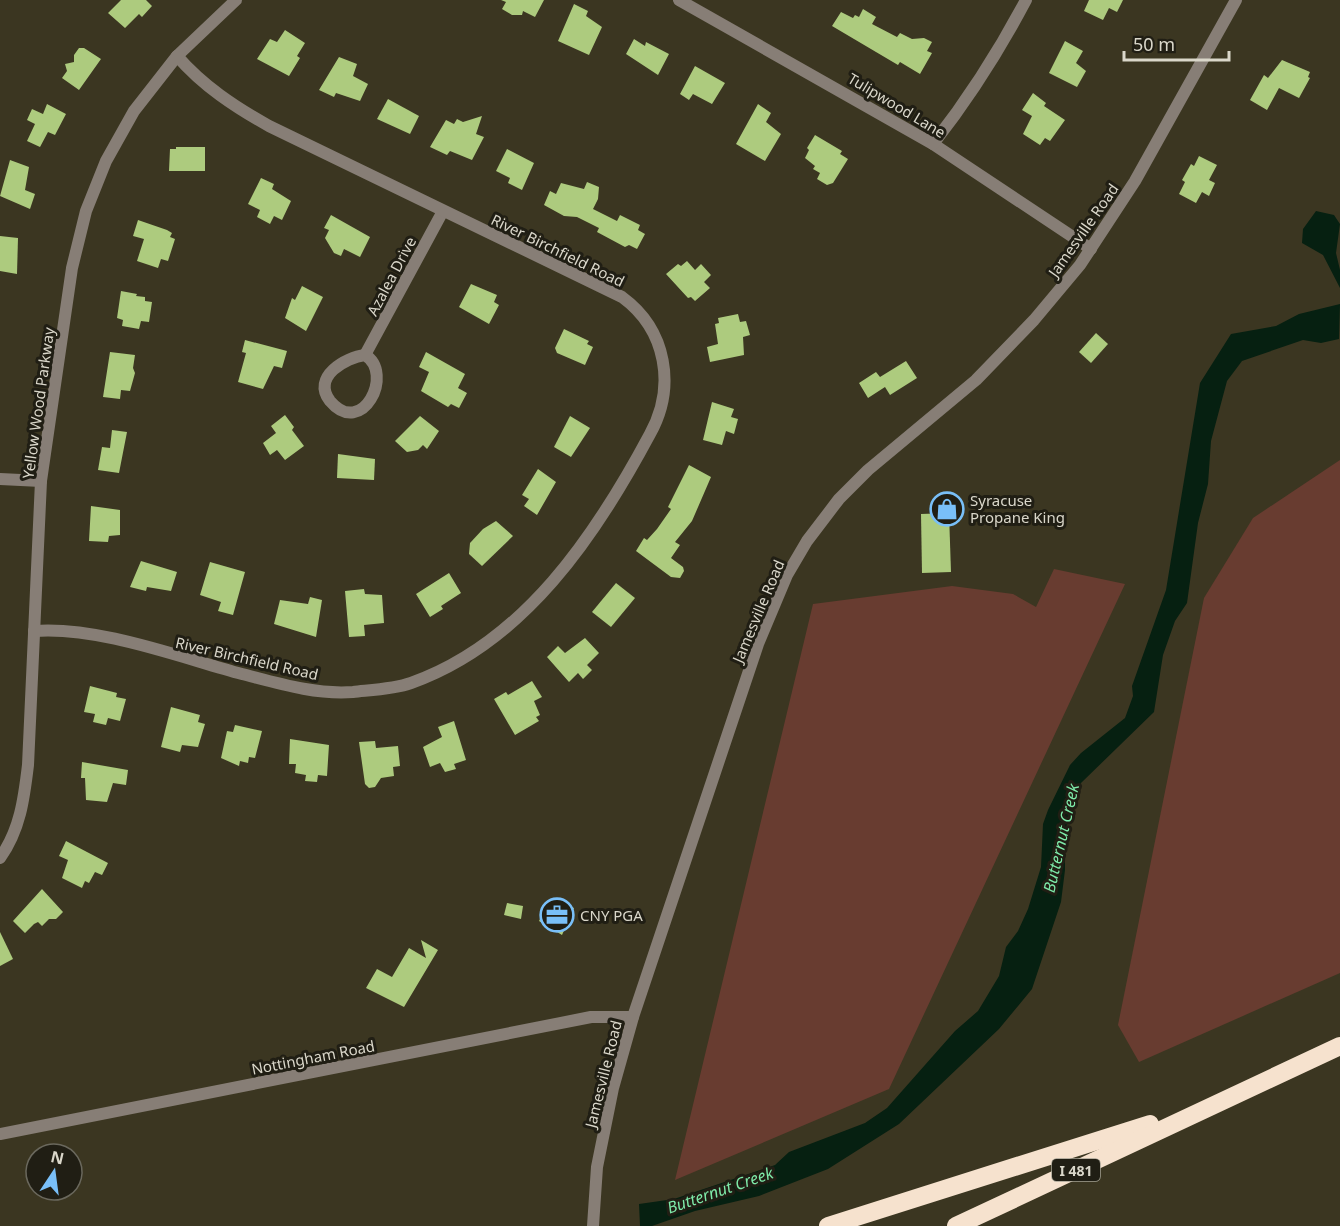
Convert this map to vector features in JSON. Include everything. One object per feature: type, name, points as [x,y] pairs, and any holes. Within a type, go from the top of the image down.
[{"type":"highway","name":"I 481","points":[[956,1226],[1340,1046]]},
{"type":"highway","points":[[828,1226],[1156,1122],[1195,1114]]},
{"type":"street","name":"Yellow Wood Parkway","points":[[0,858],[9,844],[24,807],[28,765],[41,481],[72,268],[86,211],[106,161],[134,111],[177,56],[236,0]]},
{"type":"street","name":"Tulipwood Lane","points":[[679,0],[933,144],[1091,249]]},
{"type":"street","points":[[933,144],[962,106],[994,57],[1026,0]]},
{"type":"street","name":"Jamesville Road","points":[[593,1226],[597,1167],[613,1088],[633,1017],[758,644],[787,575],[807,541],[839,499],[868,470],[976,380],[1035,320],[1091,249],[1135,181],[1236,0]]},
{"type":"street","name":"River Birchfield Road","points":[[34,631],[79,632],[271,682],[327,692],[352,692],[408,684],[446,669],[500,633],[537,596],[583,543],[624,482],[654,428],[662,404],[666,378],[663,355],[654,333],[636,307],[622,297],[240,110],[190,72],[177,56]]},
{"type":"street","name":"Azalea Drive","points":[[365,355],[443,211]]},
{"type":"street","points":[[365,355],[371,358],[375,367],[374,395],[368,406],[357,411],[342,409],[330,401],[325,391],[326,379],[336,365],[355,356],[365,355]]},
{"type":"street","points":[[0,479],[41,481]]},
{"type":"street","name":"Nottingham Road","points":[[0,1134],[591,1017],[633,1017]]},
{"type":"shaded area","points":[[1340,460],[1340,973],[1139,1062],[1118,1025],[1204,598],[1253,518]]},
{"type":"shaded area","points":[[1054,569],[1125,584],[889,1089],[675,1180],[813,604],[952,586],[1013,594],[1036,607]]},
{"type":"water","points":[[1316,211],[1334,215],[1340,224],[1336,253],[1340,270],[1340,288],[1323,255],[1302,243],[1303,229]]},
{"type":"water","name":"Butternut Creek","points":[[1340,304],[1339,339],[1321,343],[1303,340],[1242,361],[1227,381],[1211,441],[1208,484],[1198,523],[1187,603],[1175,621],[1163,655],[1154,712],[1081,783],[1065,831],[1065,870],[1061,902],[1032,989],[999,1029],[899,1124],[828,1169],[759,1196],[695,1211],[652,1226],[640,1226],[639,1204],[674,1199],[775,1165],[789,1152],[865,1123],[887,1108],[955,1031],[978,1011],[999,976],[1006,947],[1018,931],[1028,909],[1041,867],[1043,824],[1070,765],[1081,753],[1125,718],[1133,696],[1132,686],[1166,590],[1200,383],[1231,334],[1276,326],[1299,314]]},
{"type":"building","points":[[121,0],[146,0],[152,6],[142,17],[139,14],[125,28],[108,13]]},
{"type":"building","points":[[501,0],[544,0],[535,17],[523,11],[522,15],[512,15],[502,9],[506,2]]},
{"type":"building","points":[[1089,0],[1123,0],[1117,12],[1109,8],[1103,20],[1084,11]]},
{"type":"building","points":[[574,4],[588,11],[586,16],[602,27],[589,55],[558,41]]},
{"type":"building","points":[[863,9],[876,17],[872,24],[897,37],[900,33],[912,39],[924,38],[932,42],[927,51],[932,53],[920,74],[900,62],[898,65],[832,26],[841,12],[853,18],[855,15],[859,17]]},
{"type":"building","points":[[285,30],[305,43],[297,56],[300,58],[289,76],[257,59],[270,39],[277,42]]},
{"type":"building","points":[[634,39],[645,46],[646,42],[669,54],[658,75],[626,54]]},
{"type":"building","points":[[1065,41],[1083,51],[1076,63],[1086,71],[1077,87],[1049,73]]},
{"type":"building","points":[[79,48],[84,48],[101,59],[79,90],[62,78],[67,71],[65,64],[74,62],[74,55]]},
{"type":"building","points":[[339,57],[357,64],[353,76],[368,84],[360,101],[336,93],[334,97],[319,90]]},
{"type":"building","points":[[1282,60],[1310,72],[1308,77],[1310,78],[1299,98],[1279,88],[1267,110],[1250,100],[1264,75],[1268,78]]},
{"type":"building","points":[[695,66],[725,83],[712,104],[693,94],[689,100],[680,94]]},
{"type":"building","points":[[1033,93],[1046,103],[1044,106],[1065,120],[1050,141],[1045,138],[1040,145],[1023,134],[1032,116],[1022,110]]},
{"type":"building","points":[[388,99],[419,116],[410,134],[377,119]]},
{"type":"building","points":[[47,104],[66,114],[55,135],[48,132],[40,147],[27,141],[35,124],[27,120],[32,109],[43,114]]},
{"type":"building","points":[[758,104],[771,113],[766,122],[781,134],[765,161],[736,144]]},
{"type":"building","points":[[482,116],[476,134],[484,137],[472,160],[450,151],[447,155],[430,147],[446,120],[454,124],[457,119],[463,122]]},
{"type":"building","points":[[815,135],[842,151],[840,154],[848,159],[833,183],[827,185],[817,179],[820,173],[813,169],[815,166],[805,158],[809,150],[807,148]]},
{"type":"building","points":[[176,147],[205,147],[205,171],[169,171],[170,149],[176,149]]},
{"type":"building","points":[[507,149],[534,163],[522,190],[508,183],[510,178],[496,171]]},
{"type":"building","points":[[1199,156],[1217,165],[1209,180],[1215,183],[1209,196],[1202,192],[1196,203],[1179,194],[1185,182],[1182,180],[1191,164],[1194,166]]},
{"type":"building","points":[[10,160],[29,167],[25,190],[35,194],[30,209],[0,196]]},
{"type":"building","points":[[261,178],[274,184],[272,189],[291,201],[282,220],[274,216],[270,224],[257,217],[260,210],[248,204]]},
{"type":"building","points":[[587,182],[599,187],[598,199],[593,209],[617,221],[620,215],[640,225],[638,230],[645,234],[637,249],[629,245],[625,247],[597,232],[599,228],[577,217],[564,216],[544,205],[550,191],[556,194],[561,183],[584,189]]},
{"type":"building","points":[[331,215],[370,237],[360,257],[344,249],[341,256],[334,253],[325,238],[329,230],[324,228]]},
{"type":"building","points":[[138,220],[167,230],[172,233],[170,237],[175,239],[168,261],[161,259],[158,268],[137,261],[144,239],[133,236]]},
{"type":"building","points":[[0,236],[18,238],[17,274],[0,271]]},
{"type":"building","points":[[687,261],[695,270],[701,264],[711,275],[704,282],[710,288],[695,301],[691,297],[688,298],[666,274],[678,264],[681,266]]},
{"type":"building","points":[[471,284],[497,295],[494,302],[499,305],[489,324],[459,307]]},
{"type":"building","points":[[302,286],[323,297],[306,331],[285,318],[292,298],[295,300]]},
{"type":"building","points":[[121,291],[137,294],[136,296],[145,297],[145,301],[152,302],[149,322],[141,321],[139,329],[122,326],[123,320],[117,318]]},
{"type":"building","points":[[738,314],[740,322],[746,321],[750,335],[743,337],[744,355],[710,362],[707,347],[718,344],[715,324],[719,323],[718,318]]},
{"type":"building","points":[[564,329],[589,341],[587,344],[593,347],[585,365],[557,353],[555,348]]},
{"type":"building","points":[[1096,333],[1108,344],[1091,363],[1079,352]]},
{"type":"building","points":[[245,340],[287,351],[282,368],[274,366],[263,389],[238,382],[246,353],[242,352]]},
{"type":"building","points":[[110,352],[135,355],[133,368],[135,373],[130,391],[121,390],[120,399],[103,397]]},
{"type":"building","points":[[426,352],[465,374],[458,388],[467,393],[459,408],[451,404],[448,407],[421,391],[429,372],[419,367]]},
{"type":"building","points":[[906,361],[917,378],[890,395],[885,387],[868,398],[859,383],[876,372],[880,377]]},
{"type":"building","points":[[712,402],[734,409],[731,417],[738,419],[734,434],[726,431],[722,445],[703,440]]},
{"type":"building","points":[[285,415],[294,427],[292,430],[304,446],[285,460],[277,450],[270,455],[263,443],[276,433],[271,426]]},
{"type":"building","points":[[420,416],[439,431],[427,449],[423,445],[418,450],[407,452],[395,441]]},
{"type":"building","points":[[570,416],[590,428],[571,457],[554,447]]},
{"type":"building","points":[[112,430],[127,432],[119,473],[98,470],[102,447],[110,448]]},
{"type":"building","points":[[338,454],[375,459],[374,480],[337,478]]},
{"type":"building","points":[[689,465],[711,477],[692,521],[675,542],[680,545],[671,558],[683,567],[684,571],[680,578],[671,577],[636,551],[644,538],[647,540],[671,509],[668,507]]},
{"type":"building","points":[[538,469],[556,482],[537,515],[524,506],[529,499],[522,495]]},
{"type":"building","points":[[91,506],[120,510],[120,535],[109,536],[108,542],[89,541]]},
{"type":"building","points":[[949,513],[951,572],[922,573],[921,514]]},
{"type":"building","points":[[496,521],[513,536],[482,566],[469,554],[470,543],[483,529]]},
{"type":"building","points":[[141,561],[177,572],[171,591],[147,587],[146,591],[130,587]]},
{"type":"building","points":[[210,562],[245,572],[233,615],[218,611],[221,602],[200,595]]},
{"type":"building","points":[[449,573],[461,593],[441,606],[443,609],[430,617],[416,594]]},
{"type":"building","points":[[616,583],[635,598],[611,627],[592,612]]},
{"type":"building","points":[[364,589],[365,594],[382,595],[384,623],[364,625],[365,636],[349,637],[345,591]]},
{"type":"building","points":[[310,597],[322,600],[316,637],[274,624],[280,600],[308,604]]},
{"type":"building","points":[[585,638],[599,653],[587,665],[592,670],[583,679],[578,673],[569,682],[547,657],[558,646],[565,653]]},
{"type":"building","points":[[532,681],[542,697],[534,701],[540,715],[536,717],[539,721],[515,735],[494,699],[506,692],[508,695]]},
{"type":"building","points":[[90,686],[117,693],[116,697],[126,699],[120,721],[108,718],[106,725],[93,722],[95,714],[84,712]]},
{"type":"building","points":[[171,707],[200,715],[198,722],[205,724],[198,747],[182,745],[180,752],[161,747]]},
{"type":"building","points":[[454,721],[466,760],[454,764],[456,769],[445,772],[440,763],[430,767],[423,747],[442,737],[438,727]]},
{"type":"building","points":[[235,725],[262,731],[255,758],[249,757],[248,763],[240,761],[239,766],[221,758],[227,731],[233,732]]},
{"type":"building","points":[[290,739],[329,745],[327,776],[318,775],[317,782],[305,781],[306,775],[295,773],[296,764],[289,764]]},
{"type":"building","points":[[375,741],[376,748],[398,746],[400,766],[393,767],[394,776],[381,778],[375,787],[369,788],[365,784],[359,742]]},
{"type":"building","points":[[82,762],[128,770],[126,785],[113,783],[107,802],[86,800],[85,778],[81,778]]},
{"type":"building","points":[[66,841],[108,863],[102,875],[95,872],[89,883],[85,881],[82,888],[62,878],[68,860],[59,856]]},
{"type":"building","points":[[42,889],[63,912],[56,919],[49,919],[42,926],[38,922],[34,924],[25,933],[13,921]]},
{"type":"building","name":"CNY PGA","points":[[554,899],[574,908],[562,935],[539,921],[548,903],[552,904]]},
{"type":"building","points":[[507,903],[523,906],[521,919],[504,915]]},
{"type":"building","points":[[0,932],[13,959],[0,966]]},
{"type":"building","points":[[421,940],[438,950],[404,1007],[366,988],[377,969],[392,977],[409,948],[426,958]]},
{"type":"place","name":"Syracuse Propane King","points":[[947,509]]},
{"type":"place","name":"CNY PGA","points":[[557,915]]}]
